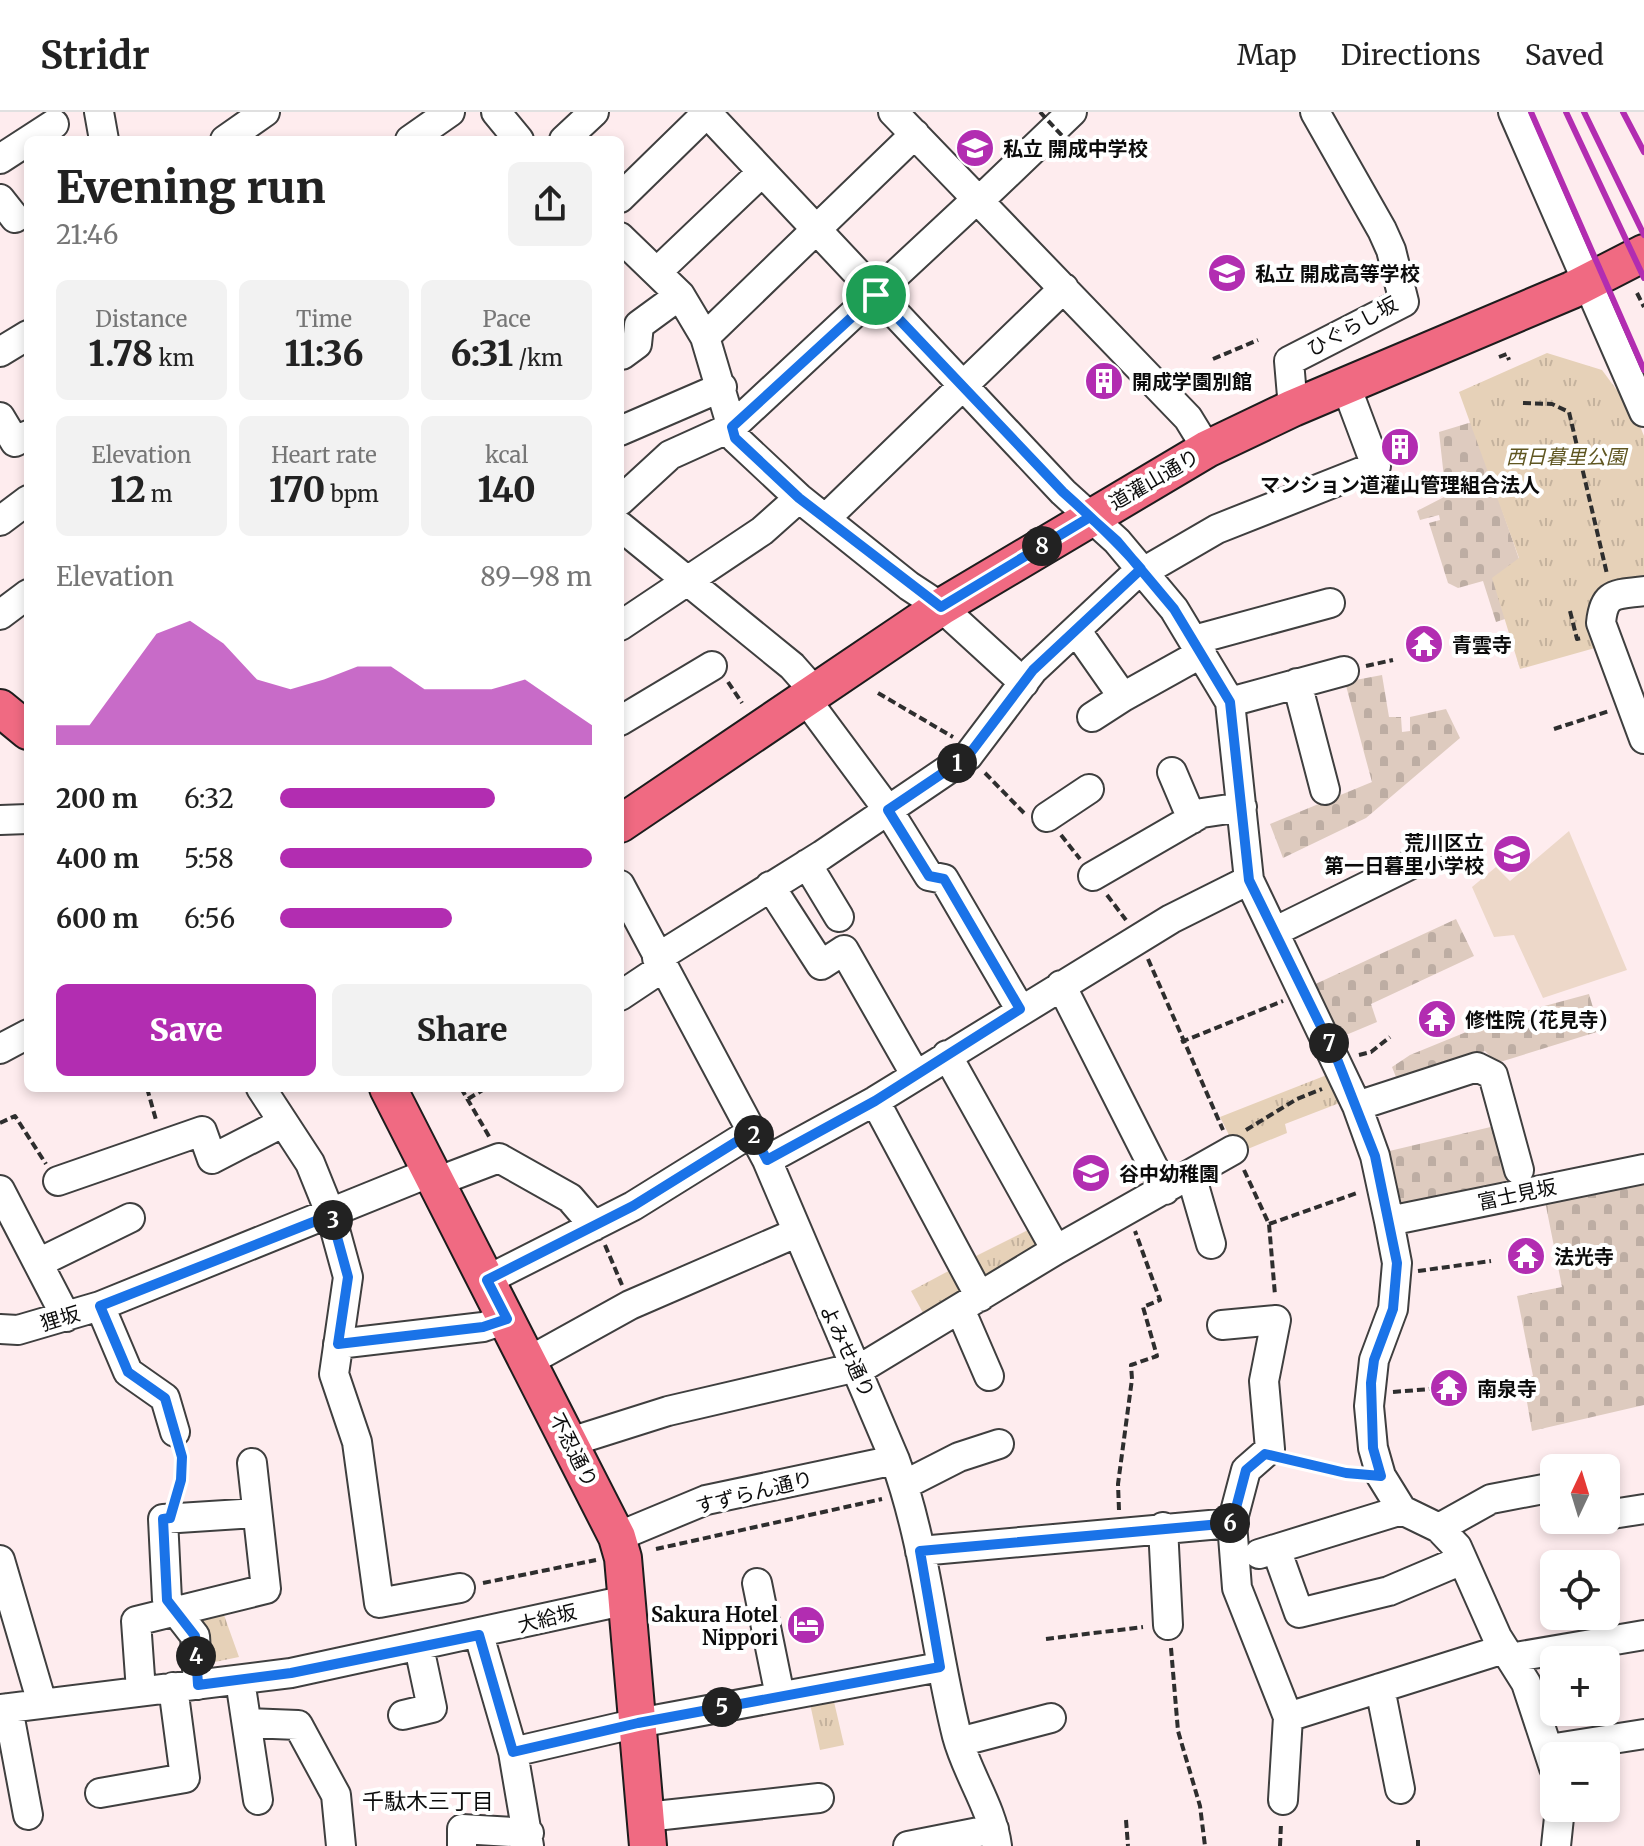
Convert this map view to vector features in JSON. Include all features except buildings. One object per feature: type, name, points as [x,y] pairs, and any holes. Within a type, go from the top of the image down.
[{"type":"main road","name":"道灌山通り","points":[[624,821],[941,607],[1207,449],[1293,408],[1586,283],[1644,253]]},
{"type":"main road","points":[[0,708],[24,728]]},
{"type":"main road","name":"不忍通り","points":[[390,1092],[570,1442],[613,1552],[627,1600],[647,1832]]},
{"type":"street","points":[[99,112],[103,136]]},
{"type":"street","points":[[416,136],[450,112]]},
{"type":"street","points":[[496,112],[516,136]]},
{"type":"street","points":[[568,136],[594,112]]},
{"type":"street","points":[[624,194],[707,112],[816,232],[1142,570],[1198,647],[1230,702],[1249,880],[1357,1106],[1389,1221],[1396,1275],[1393,1309],[1374,1360],[1370,1394],[1373,1448],[1381,1476],[1402,1510],[1439,1528],[1462,1560],[1507,1654],[1526,1683],[1546,1742]]},
{"type":"street","points":[[893,112],[1188,418],[1207,449]]},
{"type":"street","points":[[624,497],[670,455],[732,427],[1072,112]]},
{"type":"street","name":"ひぐらし坂","points":[[1293,408],[1289,361],[1404,302],[1391,250],[1382,230],[1315,112]]},
{"type":"street","points":[[1513,112],[1644,412]]},
{"type":"street","points":[[230,136],[257,115]]},
{"type":"street","points":[[38,136],[56,125]]},
{"type":"street","points":[[705,337],[915,134]]},
{"type":"street","points":[[0,159],[24,144]]},
{"type":"street","points":[[658,271],[761,173]]},
{"type":"street","points":[[624,248],[658,271],[680,295],[705,337],[735,438],[799,498],[941,607],[1024,683]]},
{"type":"street","points":[[826,518],[1064,288]]},
{"type":"street","points":[[624,354],[637,344],[639,325],[680,295]]},
{"type":"street","points":[[0,352],[24,337]]},
{"type":"street","points":[[624,993],[660,963],[770,886],[968,756],[1033,670],[1142,570],[1217,529],[1376,466],[1346,386]]},
{"type":"street","points":[[624,429],[722,387]]},
{"type":"street","points":[[0,417],[15,442],[24,437]]},
{"type":"street","points":[[624,623],[762,531],[799,498]]},
{"type":"street","points":[[0,521],[24,503]]},
{"type":"street","points":[[624,529],[687,584],[792,666],[929,876],[944,879],[1020,1009]]},
{"type":"street","points":[[1644,591],[1612,596],[1603,606],[1601,623],[1644,739]]},
{"type":"street","points":[[0,615],[24,597]]},
{"type":"street","points":[[1092,717],[1198,647],[1330,603]]},
{"type":"street","points":[[1076,630],[1123,697]]},
{"type":"street","points":[[624,719],[712,666]]},
{"type":"street","points":[[1230,702],[1344,671]]},
{"type":"street","points":[[1297,683],[1325,790]]},
{"type":"street","points":[[1172,772],[1192,819]]},
{"type":"street","points":[[1047,817],[1089,789]]},
{"type":"street","points":[[1093,876],[1202,813],[1242,807]]},
{"type":"street","points":[[1274,932],[1426,857]]},
{"type":"street","points":[[807,864],[839,917]]},
{"type":"street","points":[[767,1160],[875,1101],[1020,1009],[1171,919],[1249,880]]},
{"type":"street","points":[[770,886],[821,965],[844,950],[915,1074]]},
{"type":"street","name":"よみせ通り","points":[[624,893],[767,1160],[902,1479],[920,1551],[940,1667],[959,1742],[996,1838]]},
{"type":"street","points":[[1061,985],[1165,1190]]},
{"type":"street","points":[[0,1049],[24,1036]]},
{"type":"street","points":[[947,1055],[1056,1250]]},
{"type":"street","points":[[1357,1106],[1477,1067],[1493,1075],[1519,1170]]},
{"type":"street","points":[[263,1092],[310,1163],[331,1215],[348,1277],[335,1386],[351,1417],[357,1442],[379,1603],[460,1588]]},
{"type":"street","points":[[875,1101],[970,1303],[989,1376]]},
{"type":"street","points":[[58,1181],[202,1131],[212,1159],[282,1123]]},
{"type":"street","points":[[487,1280],[633,1206],[752,1132]]},
{"type":"street","points":[[570,1442],[668,1411],[857,1368],[1056,1250],[1191,1175],[1238,1141]]},
{"type":"street","points":[[499,1158],[570,1198],[594,1226]]},
{"type":"street","name":"狸坂","points":[[0,1329],[18,1330],[100,1306],[331,1215],[434,1177],[499,1158]]},
{"type":"street","name":"富士見坂","points":[[1389,1221],[1644,1169]]},
{"type":"street","points":[[1191,1175],[1211,1244]]},
{"type":"street","points":[[0,1190],[66,1317]]},
{"type":"street","points":[[38,1263],[130,1218]]},
{"type":"street","points":[[529,1361],[630,1305],[796,1233]]},
{"type":"street","points":[[100,1306],[128,1372],[165,1398],[175,1432]]},
{"type":"street","points":[[338,1344],[483,1327],[507,1319]]},
{"type":"street","points":[[1222,1325],[1276,1320],[1264,1381],[1270,1449],[1246,1470],[1232,1523],[1237,1588],[1288,1717],[1283,1800]]},
{"type":"street","name":"すずらん通り","points":[[613,1552],[706,1500],[902,1479],[999,1444]]},
{"type":"street","points":[[141,1691],[136,1621],[266,1589],[252,1463]]},
{"type":"street","points":[[1439,1528],[1491,1499],[1540,1490]]},
{"type":"street","points":[[1620,1513],[1644,1509]]},
{"type":"street","points":[[1236,1561],[1402,1510]]},
{"type":"street","points":[[100,1793],[185,1778],[186,1686],[195,1636],[167,1600],[163,1519],[257,1513]]},
{"type":"street","points":[[920,1551],[1232,1523]]},
{"type":"street","points":[[1163,1527],[1168,1625]]},
{"type":"street","points":[[1276,1549],[1299,1613],[1389,1591],[1462,1560]]},
{"type":"street","points":[[0,1560],[42,1703]]},
{"type":"street","points":[[757,1583],[780,1696]]},
{"type":"street","name":"大給坂","points":[[4,1709],[291,1673],[479,1635],[627,1600]]},
{"type":"street","points":[[462,1846],[462,1829],[529,1840],[513,1752],[479,1635]]},
{"type":"street","points":[[1288,1717],[1380,1688],[1507,1654],[1644,1635]]},
{"type":"street","points":[[403,1715],[432,1708],[419,1647]]},
{"type":"street","points":[[513,1752],[638,1723],[940,1667]]},
{"type":"street","points":[[240,1680],[258,1800]]},
{"type":"street","points":[[1380,1688],[1400,1789]]},
{"type":"street","points":[[4,1709],[28,1815]]},
{"type":"street","points":[[959,1742],[1051,1718]]},
{"type":"street","points":[[247,1723],[298,1725],[336,1795],[341,1846]]},
{"type":"street","points":[[1613,1742],[1644,1734]]},
{"type":"street","points":[[647,1832],[819,1798]]},
{"type":"street","points":[[1556,1846],[1559,1822]]},
{"type":"street","points":[[908,1846],[996,1838]]},
{"type":"path","points":[[1040,112],[1067,141]]},
{"type":"path","points":[[1637,293],[1644,307]]},
{"type":"path","points":[[1213,359],[1258,340]]},
{"type":"path","points":[[1499,357],[1507,354],[1509,360]]},
{"type":"path","points":[[1523,403],[1552,404],[1569,412],[1612,596]]},
{"type":"path","points":[[1554,729],[1631,703]]},
{"type":"path","points":[[1181,1042],[1304,993]]},
{"type":"path","points":[[1356,1056],[1371,1052],[1390,1037]]},
{"type":"path","points":[[1238,1141],[1297,1099],[1328,1087],[1331,1090]]},
{"type":"path","points":[[148,1092],[163,1144]]},
{"type":"path","points":[[464,1092],[499,1158]]},
{"type":"path","points":[[468,1099],[479,1092]]},
{"type":"path","points":[[0,1123],[15,1116],[58,1181]]},
{"type":"path","points":[[1269,1224],[1381,1185]]},
{"type":"path","points":[[1119,1532],[1118,1484],[1132,1379],[1131,1365],[1157,1356],[1143,1307],[1160,1300],[1128,1210]]},
{"type":"path","points":[[594,1226],[630,1305]]},
{"type":"path","points":[[1396,1275],[1491,1261]]},
{"type":"path","points":[[1370,1394],[1430,1389]]},
{"type":"path","points":[[170,1518],[181,1480],[182,1457],[175,1432]]},
{"type":"path","points":[[1265,1454],[1346,1473],[1381,1476]]},
{"type":"path","points":[[460,1588],[902,1479]]},
{"type":"path","points":[[1046,1639],[1168,1625],[1178,1731],[1200,1806],[1205,1846]]},
{"type":"path","points":[[1126,1820],[1128,1846]]},
{"type":"green space","name":"西日暮里公園","points":[[1547,353],[1602,370],[1636,416],[1644,436],[1644,582],[1611,590],[1602,646],[1520,669],[1492,578],[1519,558],[1459,392]]},
{"type":"green space","points":[[1472,422],[1519,559],[1505,619],[1496,622],[1483,581],[1458,588],[1448,583],[1429,523],[1440,520],[1439,515],[1420,520],[1417,511],[1446,496],[1439,432]]},
{"type":"green space","points":[[1382,675],[1389,717],[1401,717],[1402,732],[1410,731],[1410,717],[1446,709],[1460,738],[1366,818],[1283,858],[1270,824],[1372,782],[1345,682]]},
{"type":"green space","points":[[1456,919],[1474,956],[1371,1004],[1377,1022],[1334,1040],[1309,987]]},
{"type":"green space","points":[[1589,994],[1600,1031],[1497,1063],[1485,1051],[1398,1082],[1392,1067],[1410,1055],[1503,1017]]},
{"type":"green space","points":[[1337,1071],[1350,1099],[1285,1124],[1287,1133],[1238,1153],[1220,1117]]},
{"type":"green space","points":[[1499,1125],[1517,1188],[1397,1213],[1381,1153]]},
{"type":"green space","points":[[1644,1173],[1644,1405],[1532,1431],[1523,1379],[1533,1376],[1517,1296],[1562,1287],[1544,1196]]},
{"type":"green space","points":[[1042,1223],[1052,1252],[980,1297],[962,1263]]},
{"type":"green space","points":[[956,1267],[971,1296],[928,1322],[911,1291]]},
{"type":"green space","points":[[220,1604],[239,1657],[200,1665],[181,1614]]},
{"type":"green space","points":[[832,1693],[844,1745],[820,1750],[809,1699]]},
{"type":"shaded area","points":[[1569,831],[1627,970],[1543,998],[1514,935],[1494,937],[1472,887],[1496,867],[1510,881]]},
{"type":"railway","points":[[1531,112],[1644,370]]},
{"type":"railway","points":[[1566,112],[1644,278]]},
{"type":"railway","points":[[1584,112],[1644,235]]},
{"type":"railway","points":[[1623,112],[1644,152]]},
{"type":"place","name":"私立 開成中学校","points":[[975,148]]},
{"type":"place","name":"私立 開成高等学校","points":[[1227,273]]},
{"type":"place","name":"開成学園別館","points":[[1104,381]]},
{"type":"place","name":"マンション道灌山管理組合法人","points":[[1400,447]]},
{"type":"place","name":"青雲寺","points":[[1424,644]]},
{"type":"place","name":"荒川区立 第一日暮里小学校","points":[[1512,854]]},
{"type":"place","name":"修性院 (花見寺)","points":[[1437,1019]]},
{"type":"place","name":"谷中幼稚園","points":[[1091,1173]]},
{"type":"place","name":"法光寺","points":[[1526,1256]]},
{"type":"place","name":"南泉寺","points":[[1449,1388]]},
{"type":"place","name":"Sakura Hotel Nippori","points":[[806,1625]]},
{"type":"district","name":"千駄木三丁目","points":[[428,1801]]},
{"type":"route","points":[[876,295],[732,427],[735,438],[799,498],[857,541],[909,586],[941,607],[1090,517],[1117,541],[1141,569],[1174,609],[1222,685],[1230,702],[1249,880],[1357,1106],[1375,1156],[1389,1221],[1397,1263],[1393,1309],[1374,1360],[1369,1406],[1373,1448],[1381,1476],[1346,1473],[1265,1454],[1246,1470],[1232,1523],[920,1551],[940,1667],[638,1723],[513,1752],[479,1635],[291,1673],[198,1685],[195,1636],[167,1600],[163,1519],[170,1518],[181,1480],[182,1457],[165,1398],[128,1372],[100,1306],[225,1254],[331,1215],[348,1277],[338,1344],[483,1327],[507,1319],[487,1280],[633,1206],[752,1132],[767,1160],[875,1101],[1020,1009],[944,879],[929,876],[888,810],[968,756],[1033,670],[1141,569],[1117,541],[1063,492],[876,295]]}]
